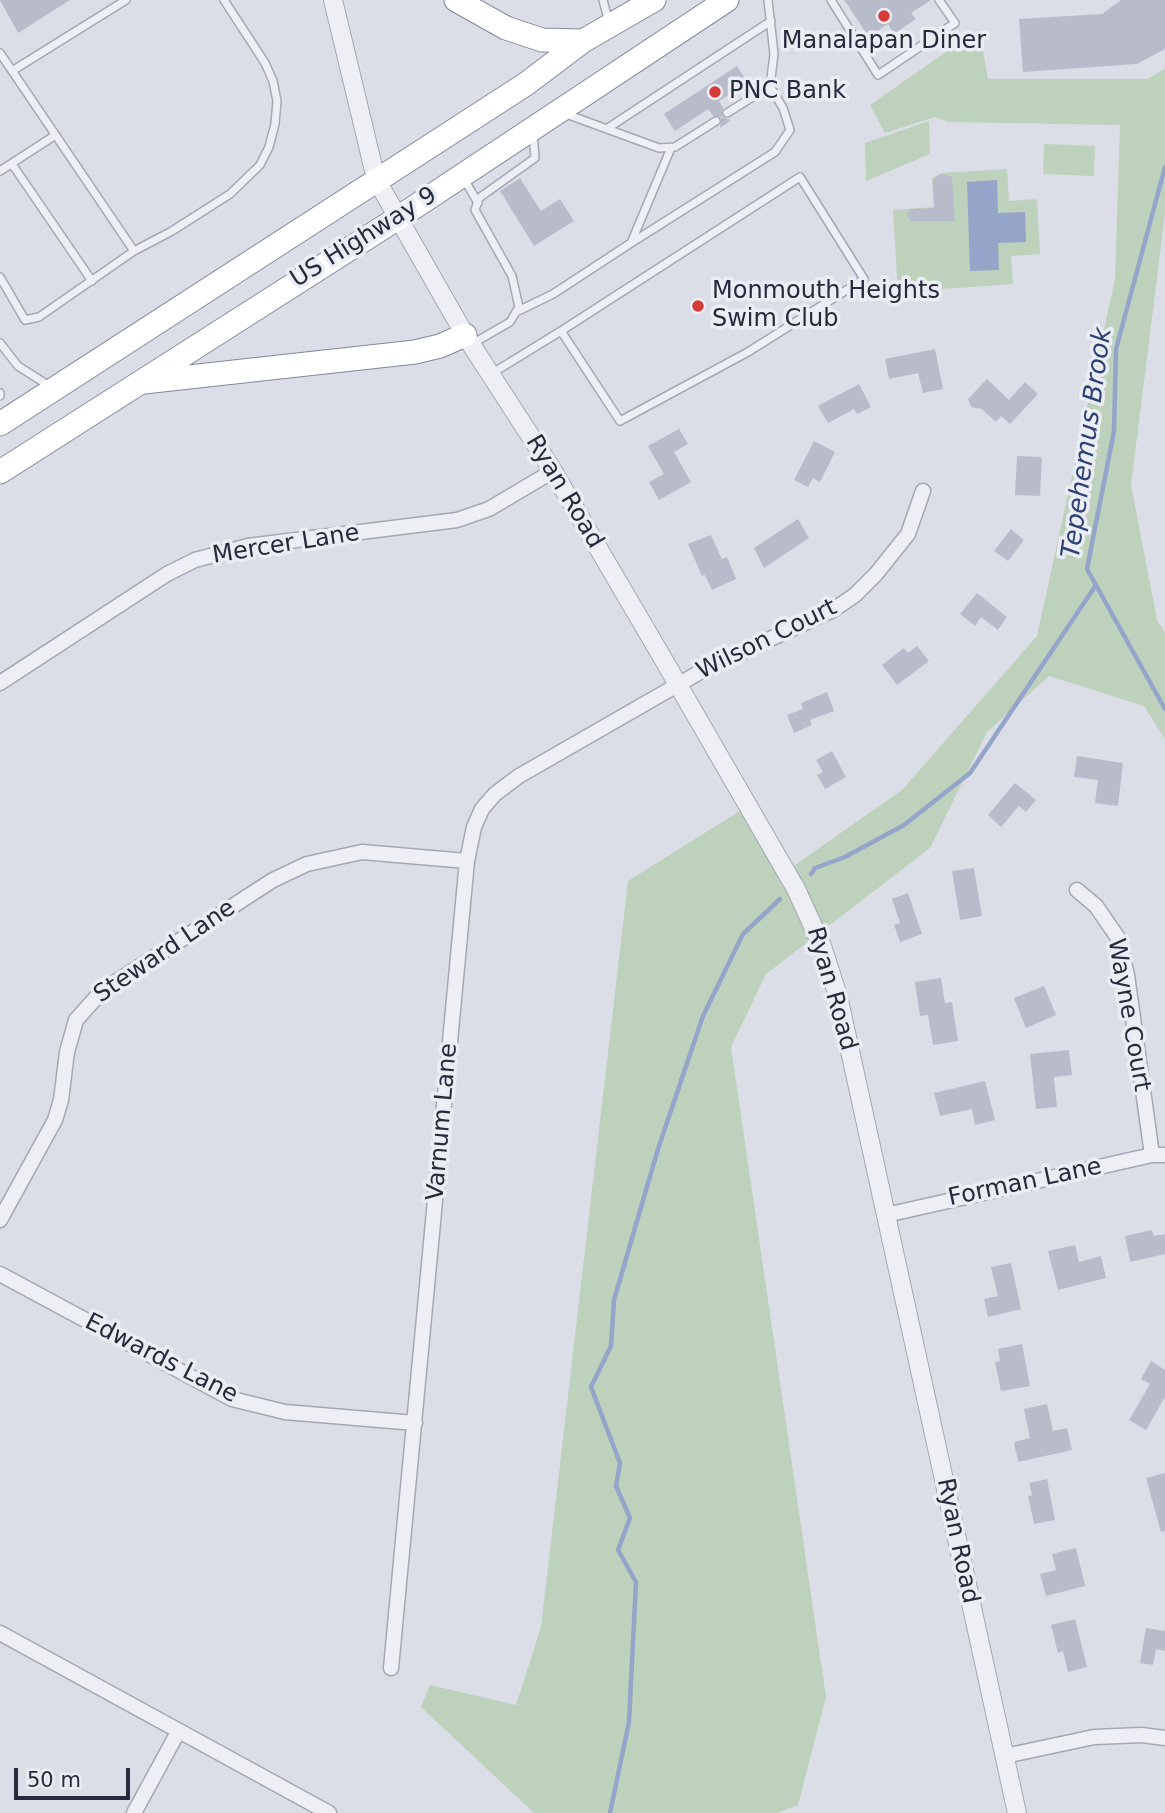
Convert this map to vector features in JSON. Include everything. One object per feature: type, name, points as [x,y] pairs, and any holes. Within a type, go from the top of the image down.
[{"type":"highway","points":[[456,0],[506,27],[542,40],[583,41]]},
{"type":"highway","name":"US Highway 9","points":[[0,424],[526,84],[583,41],[654,0]]},
{"type":"highway","name":"US Highway 9","points":[[0,472],[398,218],[727,0]]},
{"type":"highway","points":[[140,383],[415,352],[468,340]]},
{"type":"street","name":"Ryan Road","points":[[333,0],[376,179],[468,340],[553,471],[796,889],[822,946],[838,996],[1017,1813]]},
{"type":"street","name":"Mercer Lane","points":[[0,682],[167,574],[195,560],[248,546],[457,520],[489,509],[553,471]]},
{"type":"street","name":"Wilson Court","points":[[677,685],[832,610],[855,595],[908,534],[923,491]]},
{"type":"street","name":"Varnum Lane","points":[[391,1668],[469,842],[482,808],[503,786],[677,685]]},
{"type":"street","name":"Steward Lane","points":[[0,1220],[55,1120],[61,1100],[66,1052],[76,1020],[102,991],[273,880],[307,864],[362,852],[467,861]]},
{"type":"street","name":"Wayne Court","points":[[1077,890],[1096,906],[1118,938],[1159,1155]]},
{"type":"street","name":"Forman Lane","points":[[886,1215],[1159,1155]]},
{"type":"street","name":"Edwards Lane","points":[[0,1274],[232,1399],[285,1412],[415,1423]]},
{"type":"street","points":[[0,1633],[329,1813]]},
{"type":"street","points":[[134,1813],[178,1732]]},
{"type":"street","points":[[1005,1756],[1094,1737],[1142,1735],[1165,1738]]},
{"type":"lane","points":[[12,71],[126,0]]},
{"type":"lane","points":[[0,276],[25,320],[39,317],[134,251],[172,232],[230,194],[260,165],[269,147],[277,102],[273,81],[265,62],[224,0]]},
{"type":"lane","points":[[603,0],[610,27]]},
{"type":"lane","points":[[515,313],[553,294],[775,152],[790,131],[783,108],[770,86],[774,54],[768,0]]},
{"type":"lane","points":[[831,0],[878,75],[955,23],[939,0]]},
{"type":"lane","points":[[608,128],[771,21]]},
{"type":"lane","points":[[0,53],[134,251]]},
{"type":"lane","points":[[727,113],[770,86]]},
{"type":"lane","points":[[559,111],[659,148],[671,148],[716,121]]},
{"type":"lane","points":[[468,340],[510,322],[519,307],[518,293],[512,276],[475,211],[479,198],[535,158],[536,143],[532,129]]},
{"type":"lane","points":[[0,171],[54,136]]},
{"type":"lane","points":[[631,243],[671,148]]},
{"type":"lane","points":[[12,164],[92,281]]},
{"type":"lane","points":[[462,176],[478,203]]},
{"type":"lane","points":[[491,375],[800,177],[864,279],[748,352],[620,421],[561,331]]},
{"type":"lane","points":[[0,343],[18,366],[54,389]]},
{"type":"green space","points":[[979,29],[988,79],[1147,79],[1165,69],[1165,214],[1131,485],[1157,620],[1165,633],[1165,739],[1144,706],[1049,676],[987,732],[930,848],[766,974],[731,1047],[826,1697],[798,1805],[777,1813],[534,1813],[421,1707],[430,1685],[516,1705],[541,1627],[628,881],[746,807],[785,872],[902,790],[1037,636],[1115,279],[1120,125],[948,122],[935,117],[885,133],[870,105]]},
{"type":"green space","points":[[929,121],[930,154],[866,181],[865,143]]},
{"type":"green space","points":[[1044,144],[1095,146],[1094,176],[1043,174]]},
{"type":"green space","points":[[1007,169],[1009,201],[1037,199],[1040,254],[1011,256],[1013,284],[898,292],[893,210],[934,207],[932,178],[942,173]]},
{"type":"water","points":[[997,180],[998,213],[1025,212],[1026,242],[998,243],[999,270],[970,271],[967,182]]},
{"type":"building","points":[[0,0],[70,0],[18,33]]},
{"type":"building","name":"Manalapan Diner","points":[[844,0],[931,0],[911,13],[916,19],[894,34],[888,24],[869,37]]},
{"type":"building","points":[[1121,0],[1165,0],[1165,49],[1137,64],[1023,72],[1019,19],[1102,14]]},
{"type":"building","name":"PNC Bank","points":[[737,66],[748,83],[719,101],[723,108],[722,117],[731,120],[720,128],[721,117],[713,116],[708,109],[675,131],[664,114]]},
{"type":"building","points":[[942,174],[952,177],[955,221],[911,221],[907,215],[910,209],[934,208],[933,179]]},
{"type":"building","points":[[520,178],[541,211],[560,199],[574,221],[534,246],[500,191]]},
{"type":"building","points":[[935,349],[943,389],[923,393],[918,373],[889,379],[885,359]]},
{"type":"building","points":[[987,379],[1009,400],[1025,382],[1038,394],[1010,424],[1001,416],[996,422],[982,409],[971,407],[968,399]]},
{"type":"building","points":[[859,384],[871,407],[857,414],[854,409],[828,423],[818,406]]},
{"type":"building","points":[[679,429],[688,444],[674,452],[691,482],[659,500],[649,482],[664,474],[648,446]]},
{"type":"building","points":[[814,441],[835,452],[820,482],[813,478],[808,487],[794,480]]},
{"type":"building","points":[[1017,456],[1042,457],[1040,496],[1015,495]]},
{"type":"building","points":[[798,519],[809,538],[764,568],[754,548]]},
{"type":"building","points":[[1011,529],[1024,540],[1008,561],[994,551]]},
{"type":"building","points":[[711,535],[722,559],[727,557],[736,579],[712,590],[705,575],[702,576],[688,544]]},
{"type":"building","points":[[977,593],[1007,617],[998,630],[981,617],[975,626],[960,614]]},
{"type":"building","points":[[917,646],[929,661],[897,685],[882,665],[904,648],[908,653]]},
{"type":"building","points":[[827,692],[834,711],[810,720],[812,725],[794,733],[787,715],[803,709],[801,703]]},
{"type":"building","points":[[832,751],[846,777],[825,789],[817,775],[823,772],[816,760]]},
{"type":"building","points":[[1077,756],[1123,763],[1118,806],[1095,803],[1098,780],[1074,777]]},
{"type":"building","points":[[1015,783],[1036,800],[1026,812],[1019,806],[1001,827],[988,815]]},
{"type":"building","points":[[974,868],[982,916],[960,920],[952,871]]},
{"type":"building","points":[[908,893],[922,934],[900,942],[894,925],[900,923],[892,899]]},
{"type":"building","points":[[941,978],[945,1003],[952,1002],[958,1041],[933,1045],[928,1015],[920,1016],[915,982]]},
{"type":"building","points":[[1044,986],[1056,1015],[1026,1028],[1014,998]]},
{"type":"building","points":[[1069,1050],[1072,1075],[1054,1077],[1057,1107],[1036,1109],[1030,1054]]},
{"type":"building","points":[[985,1081],[995,1120],[975,1125],[972,1109],[940,1116],[934,1093]]},
{"type":"building","points":[[1152,1230],[1154,1236],[1165,1234],[1165,1254],[1130,1262],[1125,1236]]},
{"type":"building","points":[[1075,1245],[1079,1262],[1101,1256],[1106,1278],[1058,1290],[1048,1251]]},
{"type":"building","points":[[1011,1263],[1021,1309],[988,1317],[984,1299],[998,1296],[991,1267]]},
{"type":"building","points":[[1022,1344],[1030,1386],[1001,1391],[995,1362],[1000,1361],[998,1349]]},
{"type":"building","points":[[1151,1361],[1165,1370],[1165,1397],[1146,1430],[1129,1420],[1150,1384],[1141,1379]]},
{"type":"building","points":[[1047,1404],[1053,1431],[1067,1428],[1072,1450],[1018,1462],[1014,1442],[1030,1438],[1024,1409]]},
{"type":"building","points":[[1165,1473],[1165,1531],[1161,1532],[1146,1478]]},
{"type":"building","points":[[1047,1479],[1055,1520],[1034,1524],[1028,1496],[1032,1495],[1029,1483]]},
{"type":"building","points":[[1076,1548],[1085,1586],[1046,1596],[1040,1574],[1056,1570],[1052,1554]]},
{"type":"building","points":[[1075,1619],[1087,1667],[1068,1672],[1063,1651],[1058,1653],[1051,1625]]},
{"type":"building","points":[[1146,1628],[1165,1631],[1165,1651],[1156,1649],[1153,1665],[1140,1663]]},
{"type":"waterway","name":"Tepehemus Brook","points":[[1165,167],[1116,349],[1114,431],[1087,569],[1165,709]]},
{"type":"waterway","points":[[811,874],[815,868],[845,857],[904,825],[970,773],[1096,585]]},
{"type":"waterway","points":[[610,1813],[629,1722],[636,1582],[618,1550],[630,1518],[616,1486],[620,1463],[591,1387],[611,1346],[614,1300],[658,1149],[703,1016],[743,934],[780,899]]},
{"type":"place","name":"Manalapan Diner","points":[[884,16]]},
{"type":"place","name":"PNC Bank","points":[[715,92]]},
{"type":"place","name":"Monmouth Heights Swim Club","points":[[698,306]]}]
